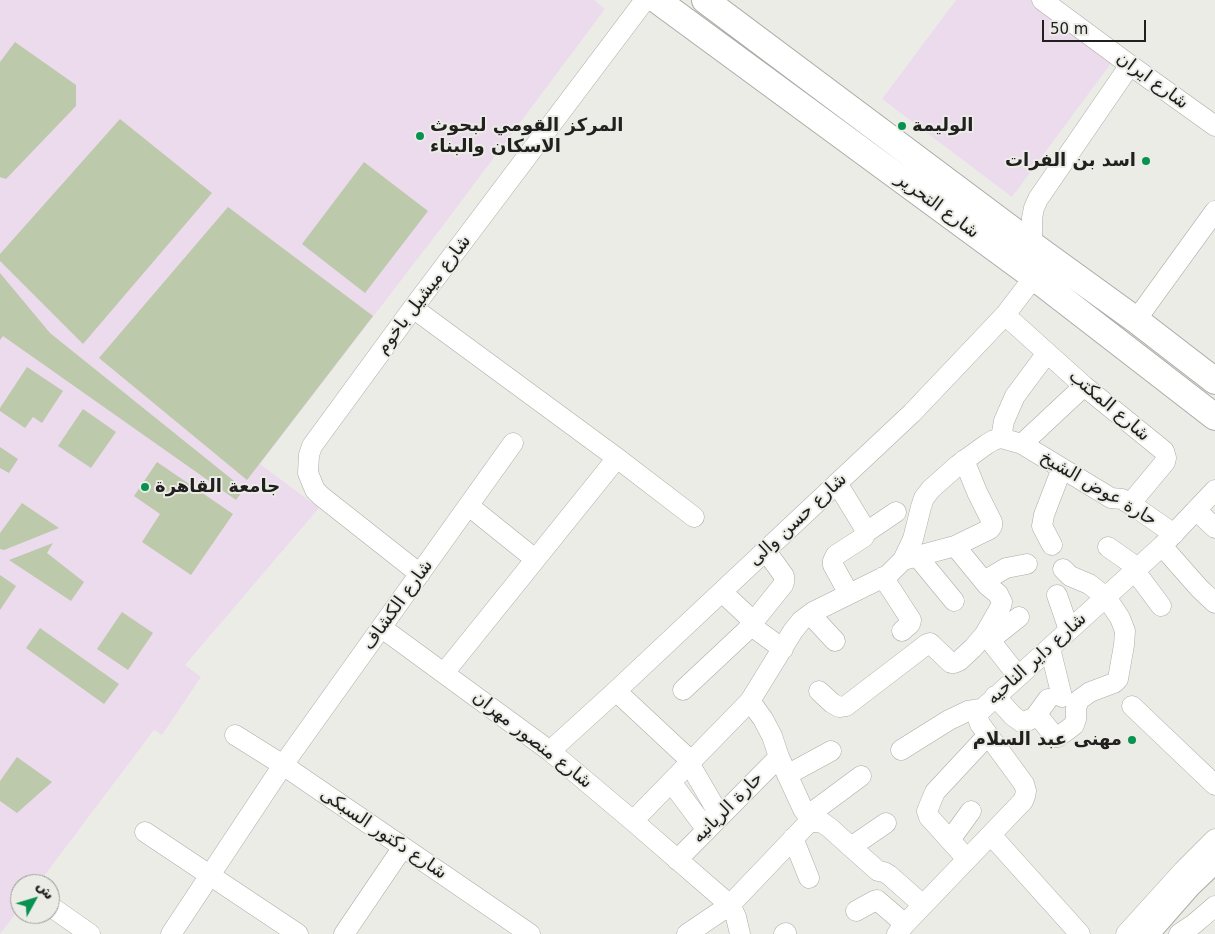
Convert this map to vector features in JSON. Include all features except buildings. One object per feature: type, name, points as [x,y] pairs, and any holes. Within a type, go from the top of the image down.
[{"type":"main road","name":"شارع التحرير","points":[[657,0],[1034,278],[1215,417]]},
{"type":"main road","name":"شارع التحرير","points":[[705,0],[1035,247],[1136,320],[1215,382]]},
{"type":"main road","points":[[841,136],[853,135],[857,130],[859,118],[856,113]]},
{"type":"main road","points":[[895,175],[892,169],[892,162],[895,156],[906,150]]},
{"type":"main road","points":[[1167,934],[1206,896],[1215,858]]},
{"type":"main road","points":[[1145,934],[1206,896]]},
{"type":"street","name":"شارع ميشيل باخوم","points":[[420,574],[320,496],[310,482],[307,464],[308,455],[317,438],[413,308],[645,0]]},
{"type":"street","name":"شارع ايران","points":[[1042,0],[1130,65],[1212,117]]},
{"type":"street","points":[[1035,247],[1032,237],[1032,218],[1038,199],[1130,65]]},
{"type":"street","points":[[1136,320],[1215,212]]},
{"type":"street","name":"شارع حسن والى","points":[[550,751],[912,413],[1005,315],[1034,278]]},
{"type":"street","points":[[413,308],[694,517]]},
{"type":"street","name":"شارع المكتب","points":[[1005,315],[1084,386],[1166,454],[1165,462],[1130,504]]},
{"type":"street","points":[[1001,438],[1004,420],[1015,396],[1046,353]]},
{"type":"street","points":[[910,558],[921,507],[924,498],[932,489],[964,460],[987,444],[1001,438],[1022,444],[1084,386]]},
{"type":"street","name":"شارع الكشاف","points":[[170,934],[283,765],[513,444]]},
{"type":"street","name":"حارة عوض الشيخ","points":[[1022,444],[1111,498],[1130,504],[1168,540],[1200,589],[1215,603]]},
{"type":"street","points":[[444,673],[617,458]]},
{"type":"street","points":[[633,821],[750,702],[801,621],[810,614],[888,575],[910,558],[955,546],[990,529],[992,522],[964,460]]},
{"type":"street","points":[[1052,545],[1042,526],[1044,515],[1062,468]]},
{"type":"street","points":[[838,483],[865,529],[865,533]]},
{"type":"street","name":"شارع داير الناحيه","points":[[901,929],[1023,801],[1026,791],[1024,784],[980,724],[978,713],[1168,540],[1215,490]]},
{"type":"street","points":[[469,506],[536,559]]},
{"type":"street","points":[[1196,510],[1215,528]]},
{"type":"street","points":[[850,594],[832,561],[836,555],[861,539],[865,533],[896,512]]},
{"type":"street","points":[[955,546],[987,585],[998,594],[1002,602],[987,637]]},
{"type":"street","points":[[1108,547],[1137,569],[1161,606]]},
{"type":"street","points":[[683,690],[746,631],[784,582],[784,576],[766,550]]},
{"type":"street","points":[[910,558],[954,601]]},
{"type":"street","points":[[984,581],[1006,568],[1028,564]]},
{"type":"street","points":[[1035,717],[1039,717],[1055,737],[1059,737],[1074,725],[1079,700],[1090,692],[1114,684],[1118,679],[1125,631],[1120,618],[1093,576],[1070,576],[1063,569]]},
{"type":"street","points":[[883,577],[911,620],[910,624],[902,631]]},
{"type":"street","points":[[722,592],[752,623],[782,649]]},
{"type":"street","points":[[1057,595],[1069,630]]},
{"type":"street","points":[[810,614],[835,641]]},
{"type":"street","points":[[819,691],[832,703],[846,706],[924,645],[930,643],[954,663],[959,661],[987,637],[1019,617]]},
{"type":"street","name":"شارع منصور مهران","points":[[382,628],[550,751],[730,905]]},
{"type":"street","points":[[987,637],[1018,676]]},
{"type":"street","points":[[901,750],[968,710],[988,703],[1023,723],[1035,717],[1055,698],[1050,648]]},
{"type":"street","points":[[616,691],[690,762],[713,823]]},
{"type":"street","points":[[750,702],[764,719],[787,775],[809,818],[823,823],[830,828],[878,872],[884,872],[889,875],[923,905]]},
{"type":"street","points":[[1132,706],[1215,785]]},
{"type":"street","name":"شارع دكتور السبكى","points":[[235,735],[283,765],[403,847],[522,932]]},
{"type":"street","points":[[967,859],[950,840],[937,818],[927,811],[935,792],[988,735]]},
{"type":"street","points":[[787,775],[831,751]]},
{"type":"street","name":"حارة الريانيه","points":[[677,860],[779,757]]},
{"type":"street","points":[[687,934],[730,905],[793,838],[809,818],[861,776]]},
{"type":"street","points":[[671,782],[713,823]]},
{"type":"street","points":[[950,840],[971,811]]},
{"type":"street","points":[[851,847],[886,823]]},
{"type":"street","points":[[145,832],[298,934]]},
{"type":"street","points":[[991,835],[1080,934]]},
{"type":"street","points":[[793,838],[809,878]]},
{"type":"street","points":[[1126,934],[1215,839]]},
{"type":"street","points":[[344,934],[403,847]]},
{"type":"street","points":[[1180,934],[1194,924],[1206,896]]},
{"type":"street","points":[[1198,934],[1206,896]]},
{"type":"street","points":[[856,911],[877,900],[901,929]]},
{"type":"street","points":[[730,905],[736,916],[740,934]]},
{"type":"street","points":[[60,913],[90,934]]},
{"type":"shaded area","name":"جامعة القاهرة","points":[[0,0],[594,0],[605,9],[445,223],[260,464],[319,508],[185,665],[201,677],[162,735],[154,730],[46,874],[10,874],[10,921],[0,934]]},
{"type":"shaded area","points":[[956,0],[1030,0],[1112,62],[1012,197],[882,99]]},
{"type":"green space","points":[[15,42],[76,85],[76,106],[6,179],[0,177],[0,62]]},
{"type":"green space","points":[[120,119],[212,193],[83,344],[0,261],[0,254]]},
{"type":"green space","points":[[364,162],[428,211],[365,293],[302,244]]},
{"type":"green space","points":[[228,207],[373,316],[247,480],[99,358]]},
{"type":"green space","points":[[0,273],[50,333],[244,489],[236,500],[3,336],[0,340]]},
{"type":"green space","points":[[27,367],[63,391],[42,423],[33,417],[25,428],[0,411],[0,408]]},
{"type":"green space","points":[[83,409],[116,432],[91,468],[58,446]]},
{"type":"green space","points":[[0,447],[18,459],[9,473],[0,468]]},
{"type":"green space","points":[[157,462],[233,514],[191,575],[142,542],[160,514],[134,496]]},
{"type":"green space","points":[[22,503],[59,528],[4,550],[0,549],[0,533]]},
{"type":"green space","points":[[53,543],[47,553],[84,582],[71,601],[9,560]]},
{"type":"green space","points":[[0,575],[16,586],[0,610]]},
{"type":"green space","points":[[122,612],[153,633],[128,670],[97,649]]},
{"type":"green space","points":[[40,628],[119,684],[104,704],[26,648]]},
{"type":"green space","points":[[17,757],[52,782],[17,813],[0,801],[0,781]]},
{"type":"place","name":"الوليمة","points":[[902,126]]},
{"type":"place","name":"المركز القومي لبحوث الاسكان والبناء","points":[[420,136]]},
{"type":"place","name":"اسد بن الفرات","points":[[1146,161]]},
{"type":"place","name":"جامعة القاهرة","points":[[145,487]]},
{"type":"place","name":"مهنى عبد السلام","points":[[1132,740]]}]
